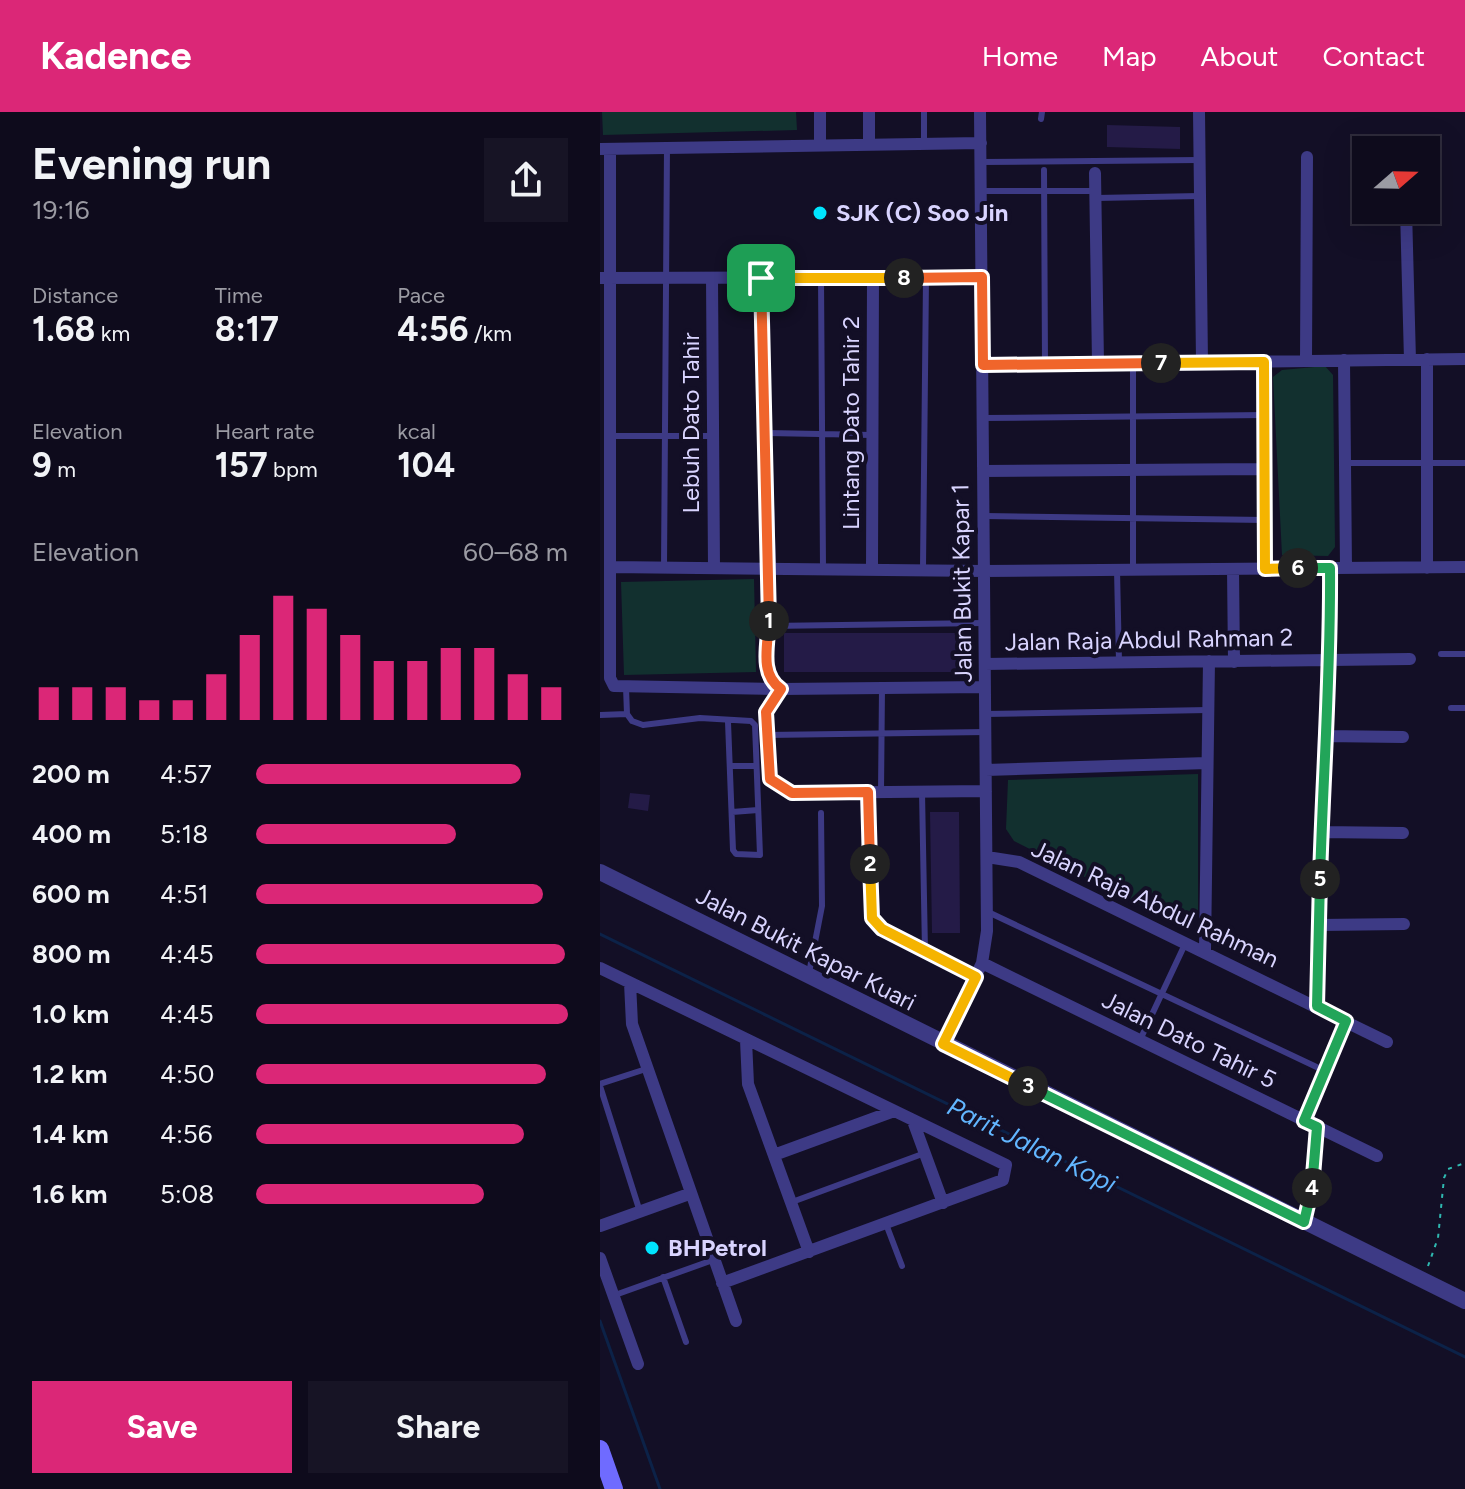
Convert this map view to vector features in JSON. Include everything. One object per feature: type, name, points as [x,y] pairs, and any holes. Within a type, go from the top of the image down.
[{"type":"main road","points":[[600,1449],[614,1489]]},
{"type":"street","points":[[820,112],[820,145]]},
{"type":"street","points":[[869,112],[869,144]]},
{"type":"street","name":"Jalan Bukit Kapar 1","points":[[943,1044],[982,963],[987,912],[980,112]]},
{"type":"street","points":[[1199,112],[1202,362]]},
{"type":"street","points":[[620,687],[610,678],[605,149],[981,143]]},
{"type":"street","points":[[1306,361],[1307,157]]},
{"type":"street","points":[[1095,173],[1098,363]]},
{"type":"street","points":[[1406,224],[1410,360]]},
{"type":"street","points":[[604,278],[982,277]]},
{"type":"street","name":"Lebuh Dato Tahir","points":[[712,278],[714,568]]},
{"type":"street","points":[[761,278],[770,568],[767,672],[770,681],[781,689]]},
{"type":"street","name":"Lintang Dato Tahir 2","points":[[872,568],[873,278]]},
{"type":"street","points":[[1427,359],[1427,568]]},
{"type":"street","points":[[983,365],[1465,359]]},
{"type":"street","points":[[1344,360],[1346,568]]},
{"type":"street","points":[[1264,362],[1265,569]]},
{"type":"street","points":[[983,471],[1265,469]]},
{"type":"street","points":[[610,567],[984,571],[1465,567]]},
{"type":"street","points":[[1233,569],[1234,662]]},
{"type":"street","name":"Jalan Raja Abdul Rahman 2","points":[[985,664],[1410,659]]},
{"type":"street","points":[[1317,1006],[1324,736],[1331,660]]},
{"type":"street","points":[[1205,950],[1209,661]]},
{"type":"street","points":[[600,691],[620,687],[985,687]]},
{"type":"street","points":[[781,689],[766,712],[770,779],[792,793],[986,791]]},
{"type":"street","points":[[1324,736],[1403,737]]},
{"type":"street","points":[[986,770],[1207,763]]},
{"type":"street","points":[[874,792],[872,918],[882,929],[976,977]]},
{"type":"street","points":[[1321,832],[1403,833]]},
{"type":"street","name":"Jalan Raja Abdul Rahman","points":[[987,857],[1019,862],[1205,950],[1387,1042]]},
{"type":"street","name":"Jalan Bukit Kapar Kuari","points":[[600,872],[1465,1301]]},
{"type":"street","points":[[1319,925],[1404,924]]},
{"type":"street","name":"Jalan Dato Tahir 5","points":[[982,963],[1377,1156]]},
{"type":"street","points":[[600,968],[1006,1165],[1003,1180],[722,1283]]},
{"type":"street","points":[[630,983],[632,1024],[646,1069],[736,1321]]},
{"type":"street","points":[[1304,1121],[1346,1021]]},
{"type":"street","points":[[746,1040],[748,1084],[809,1252]]},
{"type":"street","points":[[774,1155],[894,1111]]},
{"type":"street","points":[[913,1121],[943,1203]]},
{"type":"street","points":[[1304,1222],[1312,1194],[1317,1127]]},
{"type":"street","points":[[600,1226],[689,1194]]},
{"type":"street","points":[[600,1258],[638,1364]]},
{"type":"lane","points":[[924,112],[924,143]]},
{"type":"lane","points":[[664,567],[667,147]]},
{"type":"lane","points":[[981,162],[1199,160]]},
{"type":"lane","points":[[1044,170],[1045,364]]},
{"type":"lane","points":[[981,191],[1200,196]]},
{"type":"lane","points":[[821,278],[823,568]]},
{"type":"lane","points":[[923,568],[926,278]]},
{"type":"lane","points":[[1133,363],[1133,570]]},
{"type":"lane","points":[[983,418],[1265,415]]},
{"type":"lane","points":[[767,433],[872,435]]},
{"type":"lane","points":[[607,436],[713,436]]},
{"type":"lane","points":[[1346,463],[1465,463]]},
{"type":"lane","points":[[984,516],[1265,520]]},
{"type":"lane","points":[[1330,568],[1331,660]]},
{"type":"lane","points":[[1117,570],[1119,663]]},
{"type":"lane","points":[[769,626],[985,623]]},
{"type":"lane","points":[[1441,654],[1465,654]]},
{"type":"lane","points":[[620,687],[627,714],[632,721],[643,725],[700,718],[751,721],[755,725],[760,855],[736,854],[733,850],[728,722]]},
{"type":"lane","points":[[874,792],[882,734],[882,688]]},
{"type":"lane","points":[[1451,708],[1465,708]]},
{"type":"lane","points":[[985,714],[1208,710]]},
{"type":"lane","points":[[600,715],[627,714]]},
{"type":"lane","points":[[767,735],[986,732]]},
{"type":"lane","points":[[731,766],[755,766]]},
{"type":"lane","points":[[922,792],[925,951]]},
{"type":"lane","points":[[732,812],[758,810]]},
{"type":"lane","points":[[808,977],[822,906],[821,813]]},
{"type":"lane","points":[[987,912],[1325,1071]]},
{"type":"lane","points":[[1140,1041],[1186,942]]},
{"type":"lane","points":[[640,1212],[600,1085],[646,1069]]},
{"type":"lane","points":[[792,1202],[925,1153]]},
{"type":"lane","points":[[886,1224],[902,1266]]},
{"type":"lane","points":[[614,1295],[713,1260]]},
{"type":"lane","points":[[663,1277],[686,1342]]},
{"type":"path","points":[[1423,1281],[1438,1238],[1444,1178],[1448,1169],[1465,1163]]},
{"type":"green space","points":[[602,112],[796,112],[797,130],[603,135]]},
{"type":"green space","points":[[1325,366],[1333,375],[1335,547],[1328,556],[1282,555],[1273,377],[1282,370]]},
{"type":"green space","points":[[754,579],[756,672],[624,675],[621,582]]},
{"type":"green space","points":[[1198,774],[1198,915],[1192,924],[1181,926],[1014,841],[1006,829],[1008,780]]},
{"type":"building","points":[[1107,125],[1180,127],[1180,149],[1107,147]]},
{"type":"building","points":[[784,633],[958,633],[958,672],[784,672]]},
{"type":"building","points":[[630,793],[650,795],[648,811],[628,808]]},
{"type":"building","points":[[930,812],[959,812],[960,933],[932,933]]},
{"type":"waterway","name":"Parit Jalan Kopi","points":[[600,934],[1465,1357]]},
{"type":"waterway","points":[[600,1321],[660,1489]]},
{"type":"place","name":"SJK (C) Soo Jin","points":[[820,213]]},
{"type":"place","name":"BHPetrol","points":[[652,1248]]},
{"type":"route","points":[[982,277],[983,365],[1264,362],[1265,569],[1330,568],[1331,660],[1324,736],[1317,1006],[1346,1021],[1304,1121],[1317,1127],[1312,1194],[1304,1222],[943,1044],[976,977],[882,929],[872,918],[868,792],[792,793],[770,779],[766,712],[781,689],[770,681],[767,672],[770,568],[761,278],[982,277]]}]
